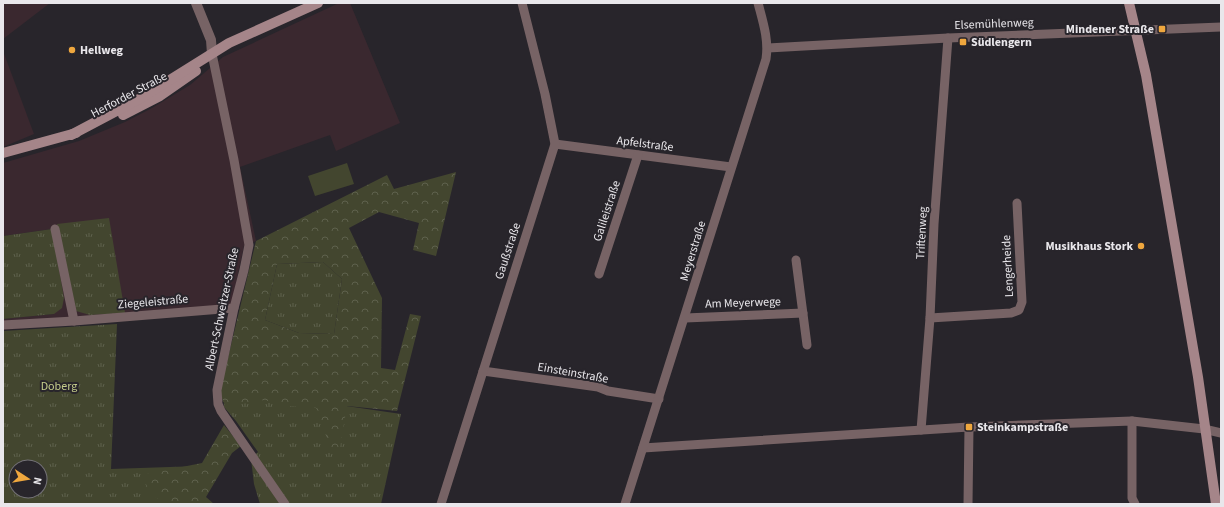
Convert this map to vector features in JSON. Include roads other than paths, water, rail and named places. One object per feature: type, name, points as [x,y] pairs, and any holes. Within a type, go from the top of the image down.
[{"type":"main road","name":"Herforder Straße","points":[[3,153],[71,135],[141,98],[230,43],[318,3]]},
{"type":"main road","points":[[1130,3],[1146,74],[1198,377],[1204,429],[1216,504]]},
{"type":"street","points":[[196,3],[211,40],[212,54]]},
{"type":"street","name":"Gaußstraße","points":[[441,504],[555,144],[545,94],[522,3]]},
{"type":"street","name":"Meyerstraße","points":[[625,504],[766,59],[768,48],[766,34],[758,3]]},
{"type":"street","name":"Elsemühlenweg","points":[[768,48],[948,38],[1221,27]]},
{"type":"street","name":"Triftenweg","points":[[921,430],[930,318],[934,224],[948,38]]},
{"type":"street","name":"Albert-Schweitzer-Straße","points":[[212,54],[234,160],[249,244],[217,390],[218,404],[221,411],[285,504]]},
{"type":"street","name":"Apfelstraße","points":[[555,144],[731,167]]},
{"type":"street","name":"Galileistraße","points":[[599,274],[638,155]]},
{"type":"street","name":"Lengerheide","points":[[930,318],[1011,313],[1019,310],[1022,302],[1017,203]]},
{"type":"street","points":[[55,229],[74,321]]},
{"type":"street","points":[[796,260],[807,345]]},
{"type":"street","name":"Ziegeleistraße","points":[[3,325],[74,321],[234,308]]},
{"type":"street","name":"Am Meyerwege","points":[[685,318],[802,313]]},
{"type":"street","name":"Einsteinstraße","points":[[483,371],[598,387],[608,391],[659,399]]},
{"type":"street","points":[[1132,421],[1132,498],[1135,504]]},
{"type":"street","points":[[643,448],[969,427],[1132,421],[1221,432]]},
{"type":"street","points":[[968,504],[969,427]]},
{"type":"place","name":"Mindener Straße","points":[[1162,29]]},
{"type":"place","name":"Südlengern","points":[[963,42]]},
{"type":"place","name":"Hellweg","points":[[72,50]]},
{"type":"place","name":"Musikhaus Stork","points":[[1141,246]]},
{"type":"place","name":"Steinkampstraße","points":[[969,427]]},
{"type":"park label","name":"Doberg","points":[[59,386]]}]
